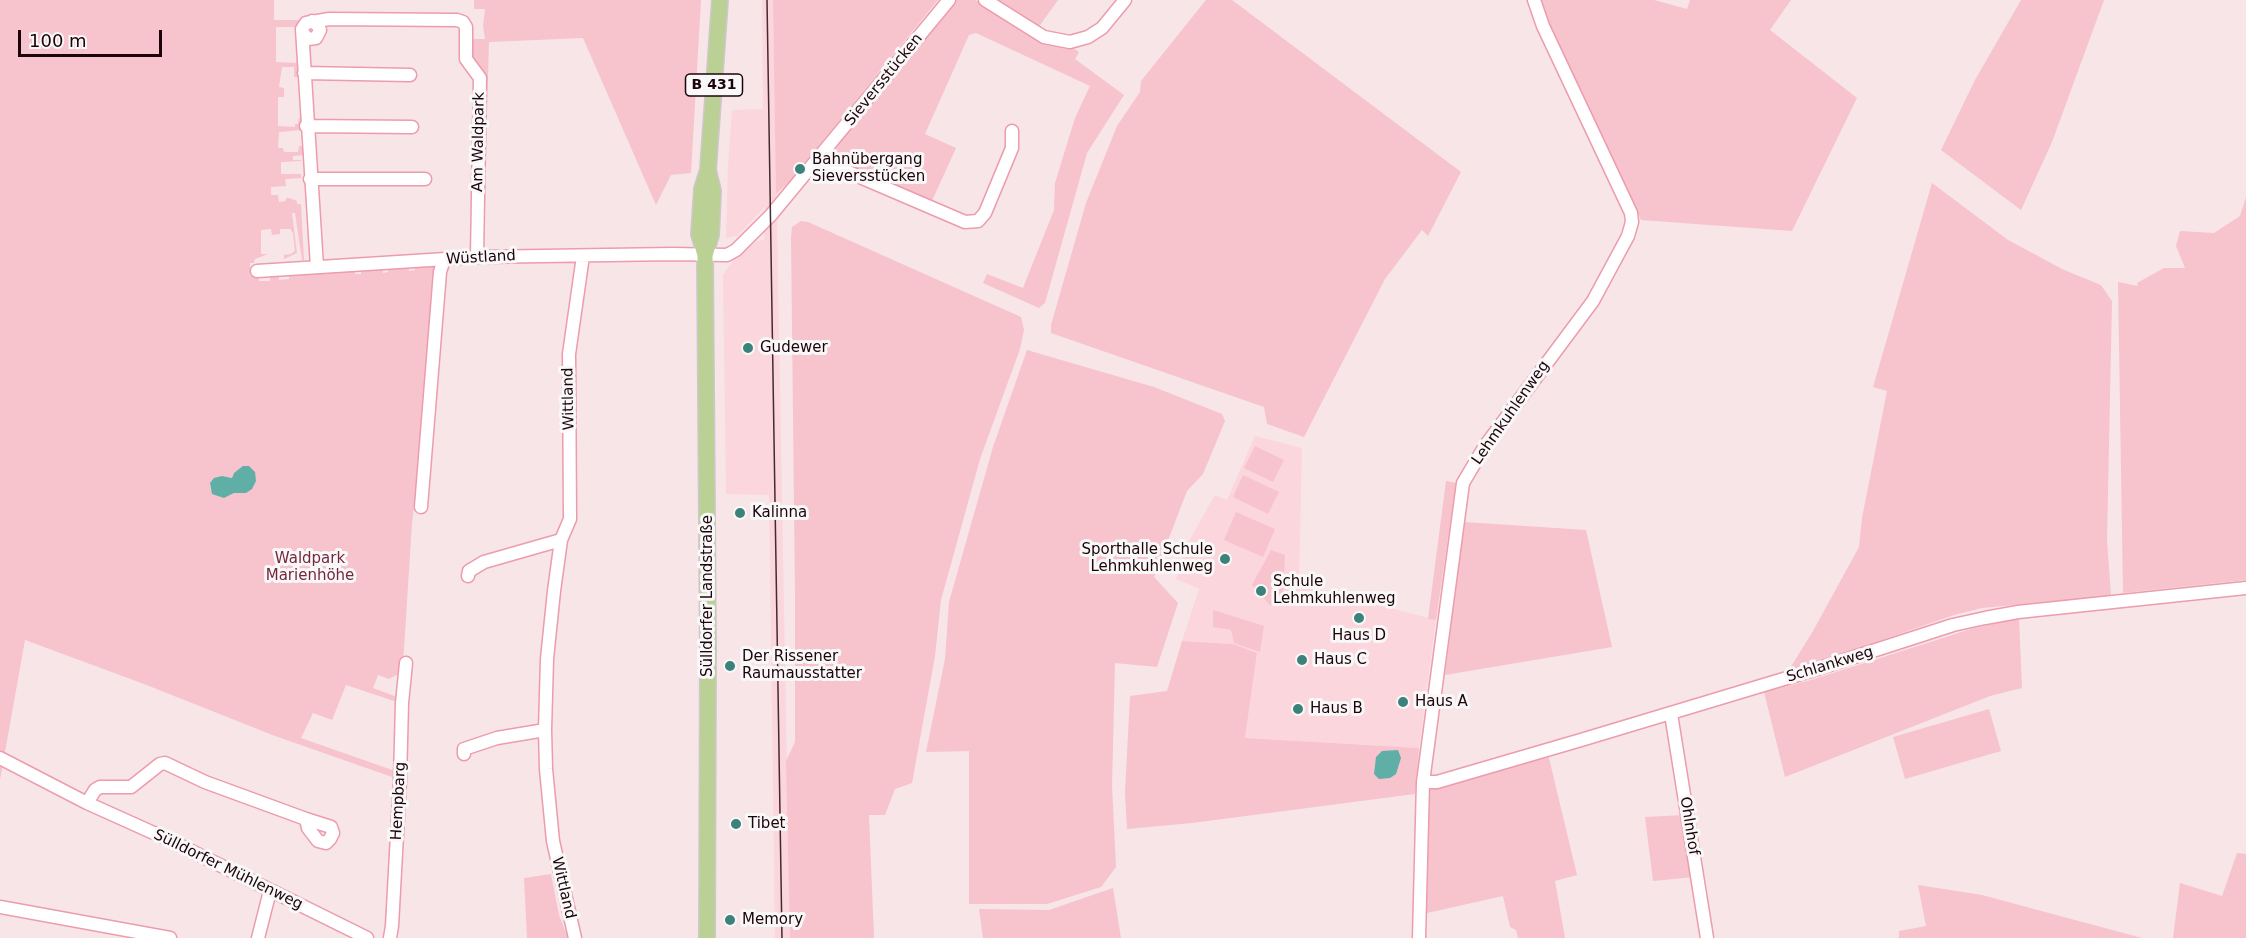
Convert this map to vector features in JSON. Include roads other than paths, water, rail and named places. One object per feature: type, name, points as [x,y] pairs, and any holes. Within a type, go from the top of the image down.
[{"type":"main road","name":"Sülldorfer Landstraße","points":[[707,938],[708,631],[705,255],[711,235],[713,191],[708,170],[720,0]]},
{"type":"street","name":"Sieversstücken","points":[[705,255],[727,255],[736,250],[771,215],[949,0]]},
{"type":"street","points":[[985,0],[1044,37],[1070,42],[1088,37],[1102,28],[1125,0]]},
{"type":"street","name":"Lehmkuhlenweg","points":[[1419,938],[1423,782],[1463,483],[1485,446],[1593,301],[1628,236],[1632,222],[1631,213],[1543,26],[1534,0]]},
{"type":"street","name":"Am Waldpark","points":[[316,267],[302,54],[307,36],[304,25],[320,22],[457,20],[463,22],[466,27],[466,59],[480,78],[477,257]]},
{"type":"street","points":[[304,73],[410,75]]},
{"type":"street","points":[[306,126],[412,126]]},
{"type":"street","points":[[818,159],[965,222],[978,221],[985,213],[1012,148],[1012,131]]},
{"type":"street","points":[[310,179],[425,179]]},
{"type":"street","name":"Wittland","points":[[575,938],[552,840],[545,730],[547,659],[561,540],[570,519],[569,354],[583,255]]},
{"type":"street","name":"Wüstland","points":[[258,271],[477,257],[705,255]]},
{"type":"street","points":[[421,507],[444,259]]},
{"type":"street","points":[[468,576],[469,571],[484,561],[561,540]]},
{"type":"street","name":"Schlankweg","points":[[1423,782],[1437,782],[1671,714],[1953,625],[2018,612],[2246,588]]},
{"type":"street","name":"Hempbarg","points":[[390,938],[406,663]]},
{"type":"street","name":"Ohlnhof","points":[[1671,714],[1707,938]]},
{"type":"street","points":[[464,754],[465,749],[497,738],[545,730]]},
{"type":"street","name":"Sülldorfer Mühlenweg","points":[[0,758],[87,803],[166,839],[367,938]]},
{"type":"street","points":[[87,803],[95,790],[100,787],[131,787],[148,776],[160,764],[165,763],[205,782],[306,819]]},
{"type":"street","points":[[258,938],[270,891]]},
{"type":"street","points":[[0,907],[170,938]]},
{"type":"water","points":[[243,466],[249,466],[255,472],[256,481],[252,489],[246,493],[234,493],[224,498],[212,494],[210,483],[214,478],[222,476],[232,478],[234,473]]},
{"type":"water","points":[[1398,750],[1401,758],[1396,774],[1390,778],[1379,779],[1374,774],[1376,757],[1382,751]]},
{"type":"tram line","points":[[767,0],[782,938]]},
{"type":"place","name":"Bahnübergang Sieversstücken","points":[[800,169]]},
{"type":"place","name":"Gudewer","points":[[748,348]]},
{"type":"place","name":"Kalinna","points":[[740,513]]},
{"type":"place","name":"Sporthalle Schule Lehmkuhlenweg","points":[[1225,559]]},
{"type":"place","name":"Schule Lehmkuhlenweg","points":[[1261,591]]},
{"type":"place","name":"Haus D","points":[[1359,618]]},
{"type":"place","name":"Haus C","points":[[1302,660]]},
{"type":"place","name":"Der Rissener Raumausstatter","points":[[730,666]]},
{"type":"place","name":"Haus A","points":[[1403,702]]},
{"type":"place","name":"Haus B","points":[[1298,709]]},
{"type":"place","name":"Tibet","points":[[736,824]]},
{"type":"place","name":"Memory","points":[[730,920]]},
{"type":"park label","name":"Waldpark Marienhöhe","points":[[310,568]]}]
